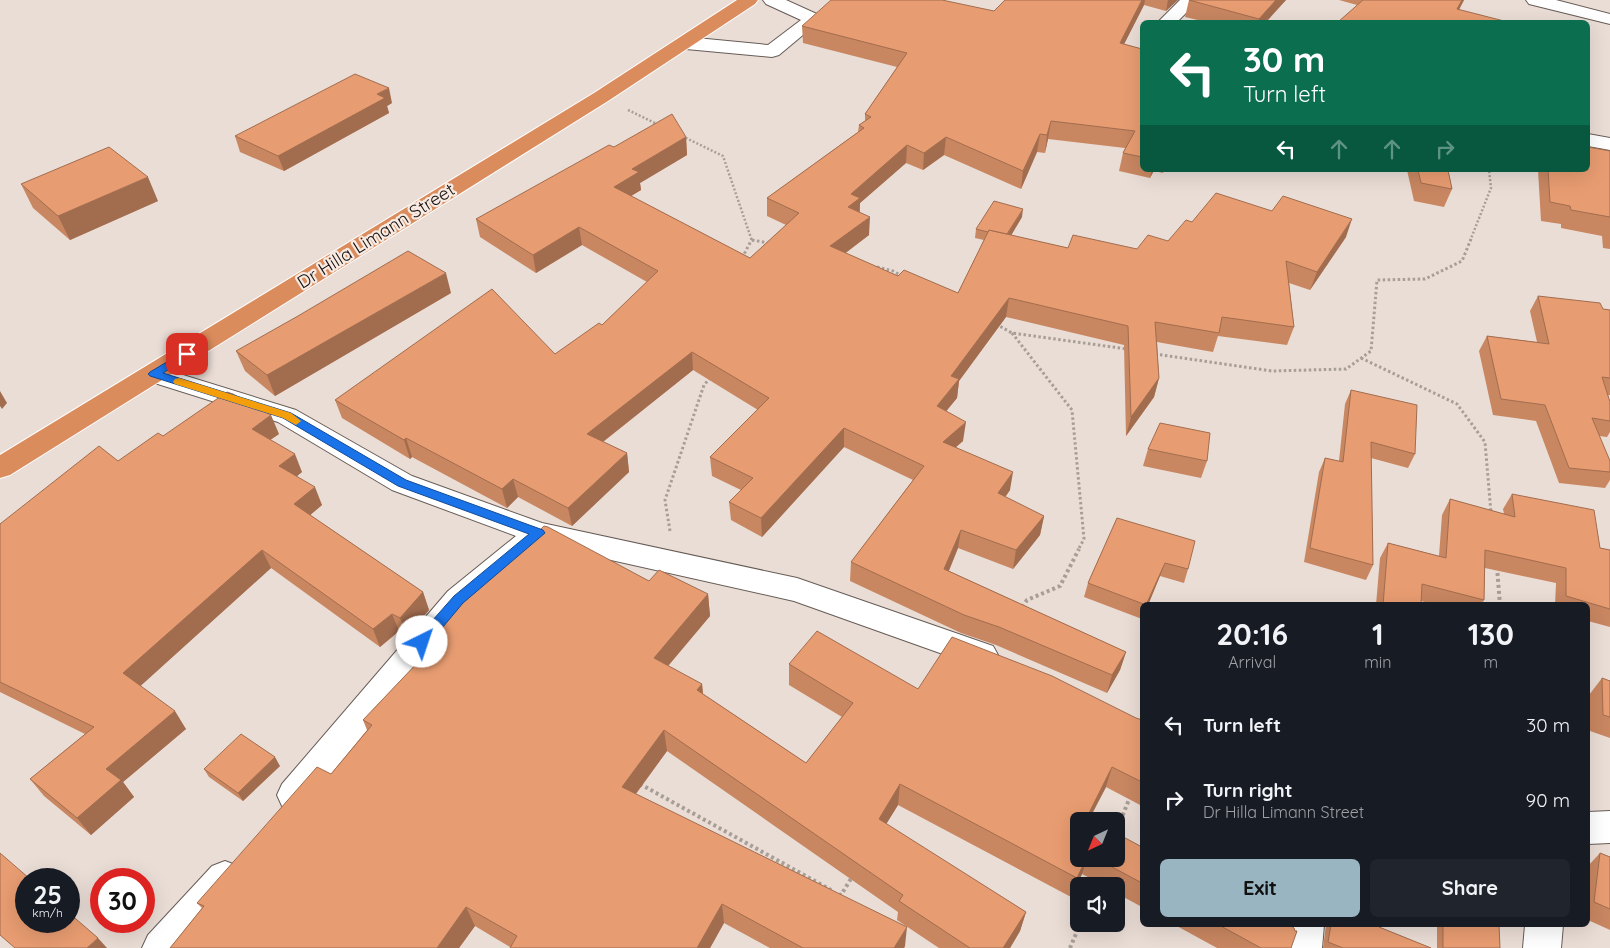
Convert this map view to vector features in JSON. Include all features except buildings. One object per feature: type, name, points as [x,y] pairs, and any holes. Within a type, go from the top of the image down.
[{"type":"highway","name":"Dr Hilla Limann Street","points":[[0,468],[601,97],[749,0]]},
{"type":"street","points":[[686,43],[772,51],[813,19],[772,0]]},
{"type":"street","points":[[1169,20],[1190,0]]},
{"type":"street","points":[[1536,0],[1610,19]]},
{"type":"street","points":[[1590,140],[1610,144]]},
{"type":"street","points":[[154,374],[287,416],[402,483],[539,533],[797,590],[996,661]]},
{"type":"street","points":[[276,816],[459,599],[539,533]]},
{"type":"street","points":[[1590,828],[1610,827]]},
{"type":"street","points":[[161,948],[244,854]]},
{"type":"street","points":[[1303,948],[1305,927]]},
{"type":"street","points":[[1542,948],[1544,927]]},
{"type":"path","points":[[601,97],[662,126]]},
{"type":"path","points":[[679,135],[723,156],[752,240],[740,263]]},
{"type":"path","points":[[1147,352],[1272,371],[1346,369],[1371,351],[1377,280],[1426,279],[1462,261],[1491,188],[1489,172]]},
{"type":"path","points":[[752,240],[770,244]]},
{"type":"path","points":[[874,267],[892,271],[910,280]]},
{"type":"path","points":[[995,324],[1012,333],[1128,350]]},
{"type":"path","points":[[996,661],[1027,600],[1060,586],[1084,539],[1072,410],[1012,333]]},
{"type":"path","points":[[1361,358],[1457,404],[1484,442],[1492,519]]},
{"type":"path","points":[[676,564],[665,500],[704,385],[717,372]]},
{"type":"path","points":[[1496,557],[1500,602]]},
{"type":"path","points":[[634,781],[841,895],[856,870]]},
{"type":"path","points":[[1124,812],[1133,791]]},
{"type":"path","points":[[1098,877],[1102,868]]},
{"type":"path","points":[[1070,948],[1077,932]]},
{"type":"slow traffic","points":[[179,382],[287,416],[296,421]]},
{"type":"route","points":[[187,354],[154,374],[287,416],[402,483],[539,533],[459,599],[422,642]]}]
